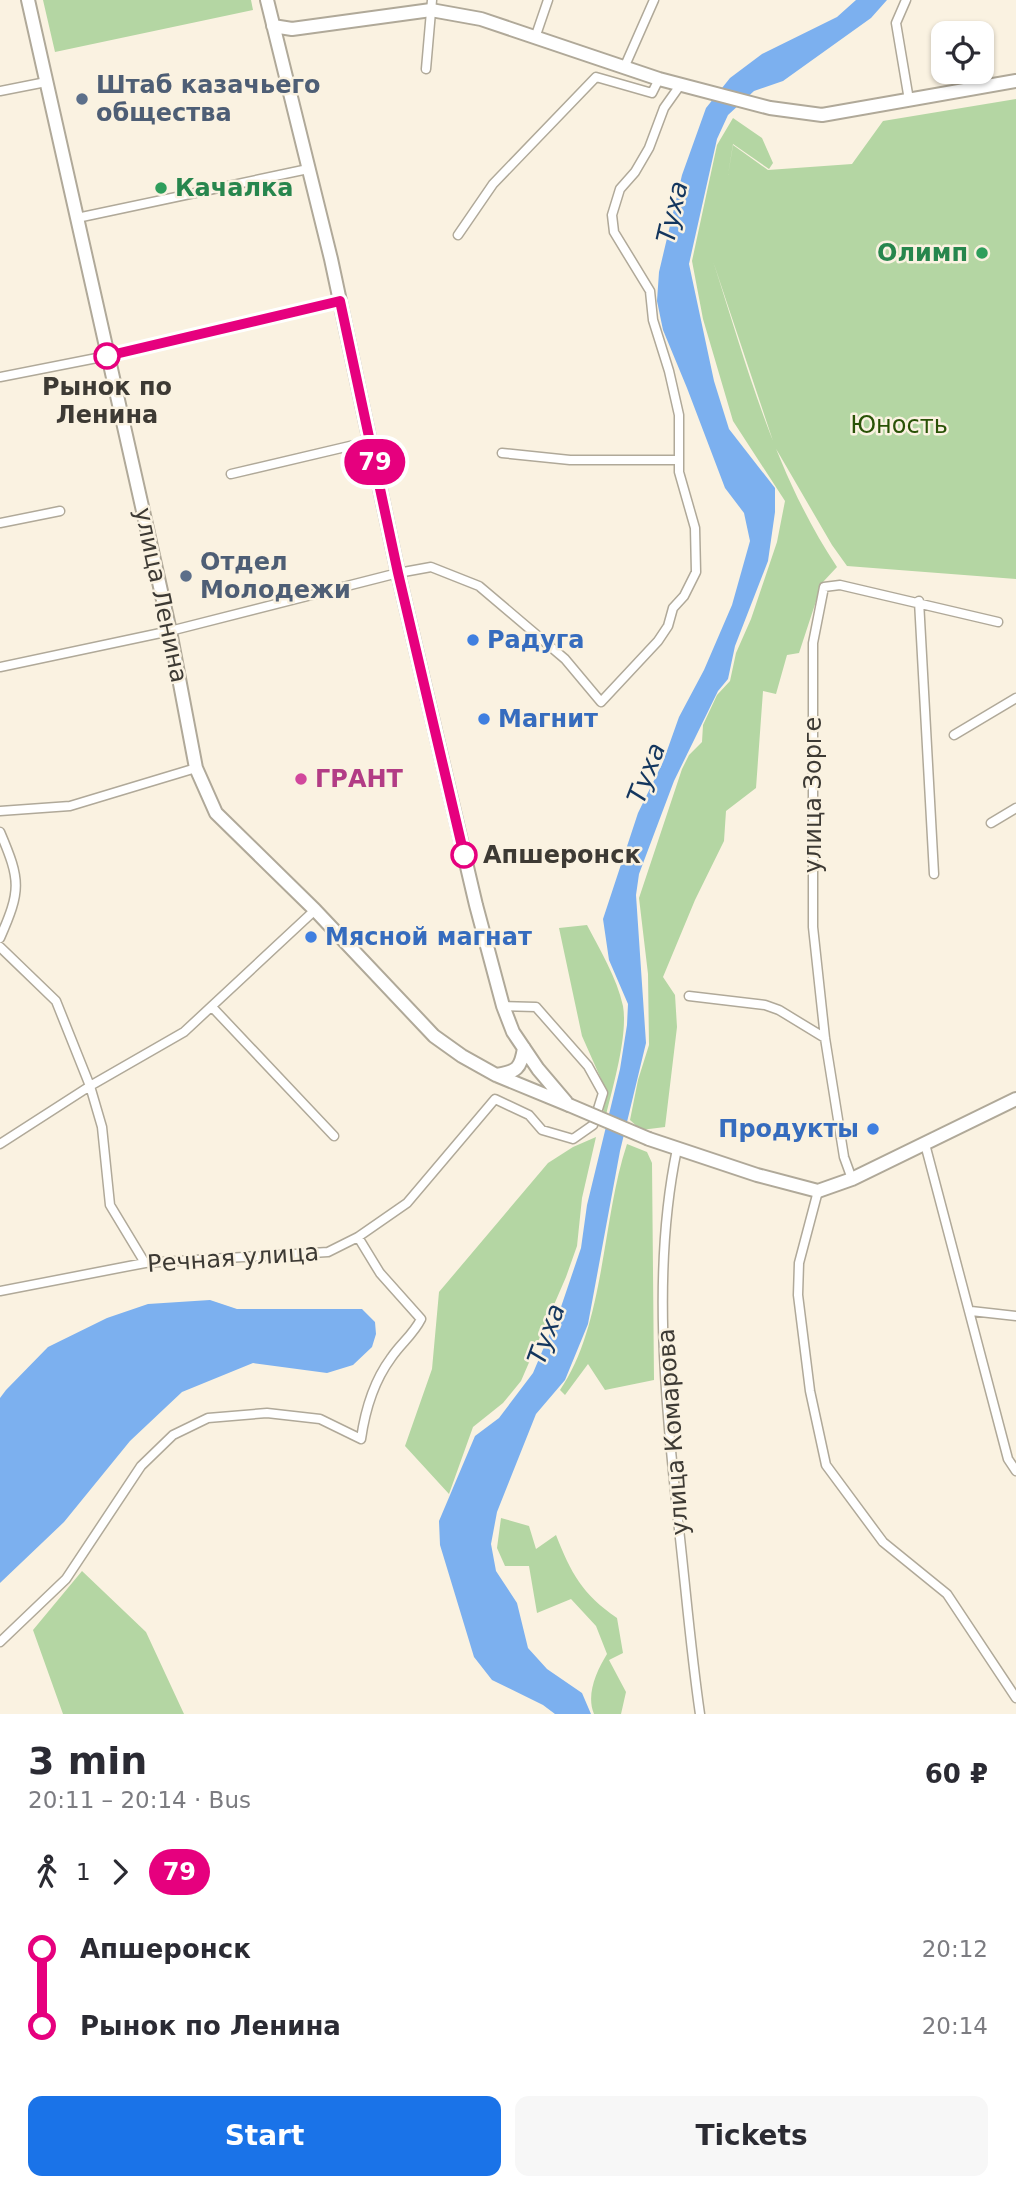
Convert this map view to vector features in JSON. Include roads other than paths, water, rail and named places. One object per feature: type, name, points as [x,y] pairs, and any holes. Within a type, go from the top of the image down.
[{"type":"main road","name":"улица Ленина","points":[[28,0],[170,631],[196,768],[216,813],[314,910],[433,1036],[462,1056],[496,1075],[649,1139],[788,1185],[818,1191]]},
{"type":"main road","points":[[267,0],[340,301],[398,573],[475,905],[503,1006],[513,1032],[538,1069],[569,1105]]},
{"type":"main road","points":[[273,26],[292,29],[432,5],[659,79],[770,108],[822,115],[1016,81]]},
{"type":"main road","points":[[496,1075],[519,1069],[524,1048]]},
{"type":"main road","points":[[818,1191],[852,1179],[1016,1099]]},
{"type":"street","points":[[534,38],[548,0]]},
{"type":"street","points":[[624,68],[654,0]]},
{"type":"street","points":[[906,0],[896,23],[909,100]]},
{"type":"street","points":[[426,69],[432,5]]},
{"type":"street","points":[[458,235],[493,184],[596,77],[652,93],[659,79]]},
{"type":"street","points":[[0,91],[46,82]]},
{"type":"street","points":[[0,667],[170,631],[398,573],[432,567],[479,586],[565,659],[601,702],[658,641],[668,626],[673,608],[684,596],[696,572],[695,528],[680,472],[679,415],[653,320],[650,291],[614,232],[612,215],[620,189],[635,172],[649,148],[664,108],[681,84]]},
{"type":"street","points":[[77,218],[308,169]]},
{"type":"street","points":[[0,376],[107,356],[340,301]]},
{"type":"street","points":[[231,474],[371,440]]},
{"type":"street","points":[[502,453],[570,460],[679,460]]},
{"type":"street","points":[[0,523],[60,511]]},
{"type":"street","name":"улица Зорге","points":[[852,1179],[844,1157],[825,1038],[813,914],[813,643],[824,587],[840,585],[998,621]]},
{"type":"street","points":[[919,601],[934,874]]},
{"type":"street","points":[[954,735],[1016,698]]},
{"type":"street","points":[[0,811],[69,806],[196,768]]},
{"type":"street","points":[[991,823],[1016,808]]},
{"type":"street","points":[[0,832],[18,884],[12,909],[0,938]]},
{"type":"street","points":[[0,1144],[90,1086],[184,1032],[314,910]]},
{"type":"street","points":[[0,947],[56,1001],[90,1086],[102,1127],[110,1205],[145,1263]]},
{"type":"street","points":[[689,996],[765,1005],[779,1010],[825,1038]]},
{"type":"street","name":"Речная улица","points":[[0,1291],[145,1263],[328,1252],[358,1237],[407,1203],[495,1099],[529,1115],[542,1130],[573,1139],[593,1125],[603,1093],[588,1066],[536,1007],[503,1006]]},
{"type":"street","points":[[213,1007],[334,1136]]},
{"type":"street","points":[[925,1144],[1008,1459],[1016,1471]]},
{"type":"street","name":"улица Комарова","points":[[677,1149],[670,1181],[663,1277],[667,1416],[700,1714]]},
{"type":"street","points":[[818,1191],[799,1263],[799,1295],[810,1391],[826,1465],[883,1542],[947,1594],[1016,1698]]},
{"type":"street","points":[[0,1642],[66,1579],[141,1466],[173,1435],[208,1418],[267,1413],[320,1419],[361,1439],[365,1412],[388,1361],[412,1336],[421,1319],[380,1273],[358,1237]]},
{"type":"street","points":[[971,1311],[1016,1317]]},
{"type":"water","points":[[856,0],[887,0],[871,18],[783,81],[754,91],[728,115],[717,139],[689,264],[714,381],[729,429],[775,488],[775,512],[768,561],[735,646],[728,679],[718,691],[674,781],[639,874],[636,895],[646,1043],[620,1151],[588,1324],[565,1380],[536,1414],[497,1512],[491,1544],[496,1571],[517,1603],[528,1648],[547,1669],[582,1693],[591,1714],[555,1714],[543,1705],[492,1680],[474,1657],[440,1545],[439,1521],[475,1436],[499,1418],[533,1373],[561,1307],[581,1248],[587,1205],[620,1069],[627,1025],[628,1004],[609,960],[603,919],[638,813],[663,762],[679,717],[704,670],[732,605],[750,541],[744,513],[725,488],[663,330],[657,301],[659,272],[682,175],[706,108],[730,78],[762,54],[837,17]]},
{"type":"water","points":[[210,1300],[237,1309],[362,1309],[375,1322],[376,1334],[372,1347],[353,1365],[327,1373],[253,1363],[182,1392],[130,1441],[64,1522],[0,1583],[0,1398],[48,1347],[107,1318],[148,1304]]},
{"type":"place","name":"Штаб казачьего общества","points":[[82,99]]},
{"type":"place","name":"Качалка","points":[[161,188]]},
{"type":"place","name":"Олимп","points":[[982,253]]},
{"type":"place","name":"Рынок по Ленина","points":[[107,356]]},
{"type":"place","name":"Отдел Молодежи","points":[[186,576]]},
{"type":"place","name":"Радуга","points":[[473,640]]},
{"type":"place","name":"Магнит","points":[[484,719]]},
{"type":"place","name":"ГРАНТ","points":[[301,779]]},
{"type":"place","name":"Апшеронск","points":[[464,855]]},
{"type":"place","name":"Мясной магнат","points":[[311,937]]},
{"type":"place","name":"Продукты","points":[[873,1129]]},
{"type":"water label","name":"Туха","points":[[672,212]]},
{"type":"water label","name":"Туха","points":[[646,773]]},
{"type":"water label","name":"Туха","points":[[546,1334]]},
{"type":"park label","name":"Юность","points":[[899,425]]}]
